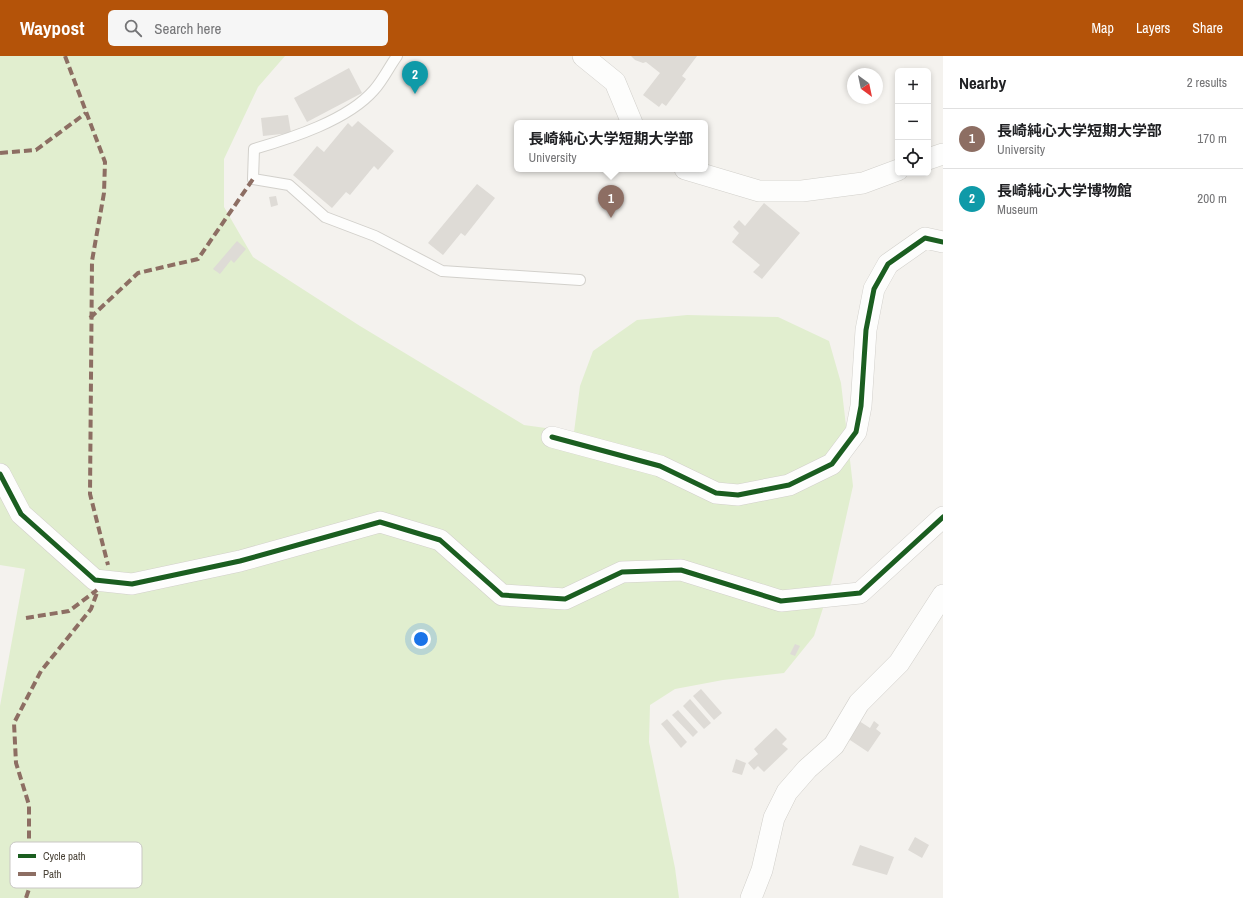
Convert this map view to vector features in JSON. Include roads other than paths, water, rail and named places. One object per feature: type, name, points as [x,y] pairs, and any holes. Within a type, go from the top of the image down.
[{"type":"street","points":[[582,56],[614,82],[631,120]]},
{"type":"street","points":[[931,158],[943,154]]},
{"type":"street","points":[[695,172],[759,191],[802,191],[862,183],[895,171]]},
{"type":"street","points":[[552,437],[660,466],[716,493],[738,494],[789,485],[832,464],[856,432],[861,406],[866,330],[874,289],[888,264],[925,238],[943,242]]},
{"type":"street","points":[[0,474],[21,514],[95,580],[132,584],[240,561],[380,522],[440,540],[502,595],[565,598],[622,572],[681,570],[781,601],[860,592],[943,518]]},
{"type":"street","points":[[751,898],[762,870],[774,818],[787,792],[808,769],[834,745],[859,703],[899,663],[943,595]]},
{"type":"lane","points":[[396,56],[374,90],[351,109],[299,136],[254,149],[253,179],[289,185],[325,217],[375,236],[442,271],[580,280]]},
{"type":"place","name":"長崎純心大学博物館","points":[[415,94]]},
{"type":"place","name":"長崎純心大学短期大学部","points":[[611,218]]}]
